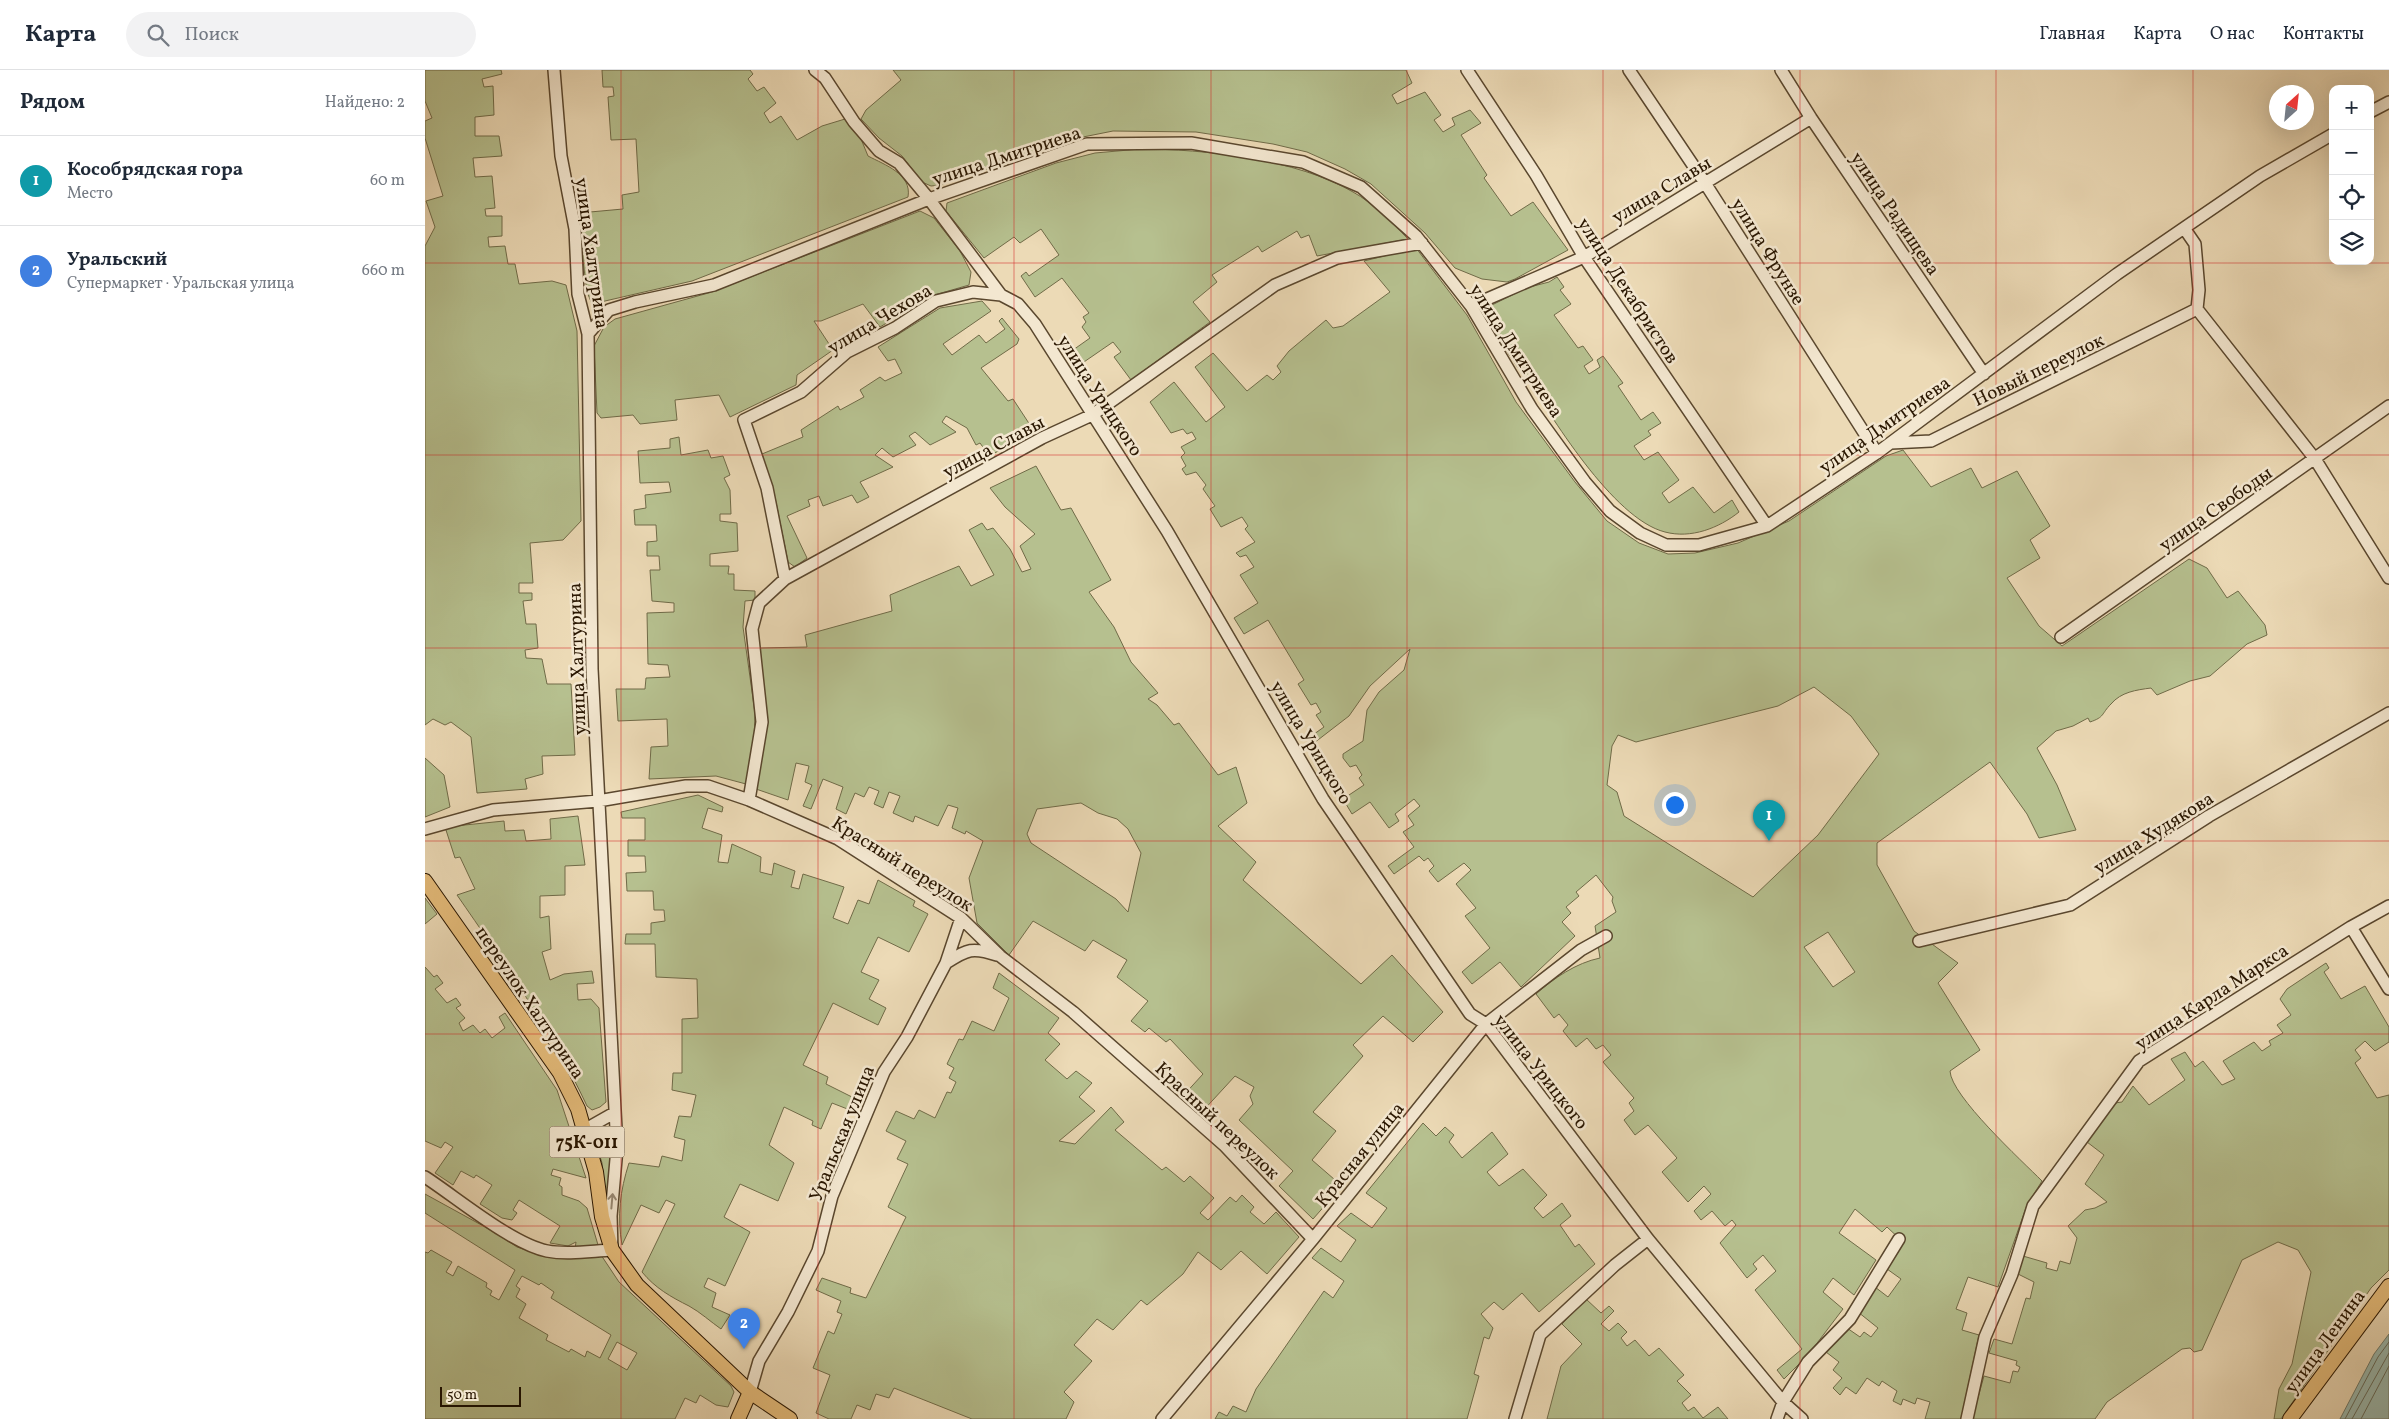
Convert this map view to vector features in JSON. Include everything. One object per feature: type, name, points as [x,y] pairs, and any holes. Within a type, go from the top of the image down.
[{"type":"main road","name":"переулок Халтурина","points":[[425,881],[560,1072],[578,1109],[596,1172],[602,1217],[613,1250],[637,1286],[750,1392],[790,1419]]},
{"type":"main road","name":"улица Ленина","points":[[2290,1419],[2389,1286]]},
{"type":"main road","name":"Уральская улица","points":[[738,1419],[750,1392]]},
{"type":"street","name":"улица Халтурина","points":[[554,70],[561,156],[575,229],[579,294],[588,334],[592,669],[617,1148],[611,1216],[613,1250]]},
{"type":"street","name":"улица Урицкого","points":[[815,70],[825,78],[853,122],[879,151],[899,163],[929,199],[1001,295],[1018,304],[1035,324],[1172,539],[1323,799],[1470,1014],[1487,1024],[1648,1239],[1783,1402],[1802,1419]]},
{"type":"street","name":"улица Декабристов","points":[[1467,70],[1536,175],[1584,257],[1767,526]]},
{"type":"street","name":"улица Фрунзе","points":[[1629,70],[1705,183],[1877,453]]},
{"type":"street","name":"улица Радищева","points":[[1781,70],[1811,118],[1984,374]]},
{"type":"street","points":[[2374,110],[2389,102]]},
{"type":"street","name":"улица Славы","points":[[1471,306],[1584,257],[1811,118]]},
{"type":"street","name":"улица Дмитриева","points":[[588,334],[609,310],[635,302],[714,285],[929,199],[1087,144],[1191,143],[1303,162],[1361,187],[1422,243],[1471,306],[1532,409],[1585,482],[1618,517],[1640,533],[1666,545],[1699,545],[1767,526],[1891,443],[2117,274],[2260,176],[2329,136]]},
{"type":"street","points":[[2184,228],[2195,244],[2199,290],[2197,310],[2315,459],[2389,578]]},
{"type":"street","name":"улица Славы","points":[[749,800],[762,722],[752,629],[759,604],[785,579],[1042,438],[1092,415],[1275,285],[1337,258],[1422,243]]},
{"type":"street","name":"улица Чехова","points":[[785,579],[767,488],[744,420],[801,392],[847,352],[895,328],[936,301],[973,292],[1001,295]]},
{"type":"street","name":"Новый переулок","points":[[1891,443],[1931,441],[2197,310]]},
{"type":"street","name":"улица Свободы","points":[[2061,637],[2389,406]]},
{"type":"street","name":"улица Худякова","points":[[1919,942],[2070,905],[2217,811],[2389,713]]},
{"type":"street","name":"Красный переулок","points":[[425,829],[493,810],[598,801],[686,786],[708,786],[749,800],[838,839],[961,918],[1000,956],[1073,1012],[1224,1145],[1313,1239]]},
{"type":"street","name":"улица Карла Маркса","points":[[1967,1419],[1985,1337],[2012,1274],[2033,1206],[2139,1061],[2351,926],[2389,906]]},
{"type":"street","name":"Уральская улица","points":[[750,1392],[759,1361],[788,1312],[818,1251],[832,1196],[884,1072],[907,1037],[946,963],[961,918]]},
{"type":"street","points":[[2351,926],[2389,989]]},
{"type":"street","name":"Красная улица","points":[[1162,1419],[1313,1239],[1487,1024],[1581,950],[1606,936]]},
{"type":"street","points":[[946,963],[963,951],[979,949],[1000,956]]},
{"type":"street","points":[[584,1130],[615,1113]]},
{"type":"street","points":[[425,1177],[520,1241],[547,1250],[573,1252],[613,1250]]},
{"type":"street","points":[[1515,1419],[1540,1335],[1615,1265],[1648,1239]]},
{"type":"street","points":[[1777,1419],[1783,1402],[1808,1362],[1850,1318],[1899,1239]]},
{"type":"green space","points":[[425,70],[501,70],[502,74],[482,79],[484,87],[493,86],[494,115],[475,117],[475,136],[499,136],[502,156],[473,158],[475,177],[492,176],[495,208],[485,209],[486,216],[502,216],[502,236],[488,237],[489,247],[505,246],[508,264],[515,264],[519,284],[552,281],[566,285],[577,331],[581,521],[563,540],[530,543],[533,583],[519,583],[519,593],[532,593],[532,600],[523,601],[526,624],[536,624],[538,648],[525,650],[526,658],[542,659],[547,684],[571,684],[575,755],[542,756],[543,774],[525,779],[527,789],[477,793],[471,737],[451,722],[445,725],[433,719],[425,725],[425,246],[435,227],[426,201],[443,196],[425,138],[425,121],[432,118],[425,101]]},
{"type":"green space","points":[[602,70],[750,70],[753,74],[748,79],[757,91],[764,87],[776,103],[764,113],[770,123],[781,116],[797,140],[822,126],[845,119],[861,139],[868,156],[902,176],[908,189],[908,197],[692,281],[592,304],[587,292],[578,221],[590,212],[623,209],[622,195],[639,192],[636,139],[611,140],[608,97],[614,96],[613,87],[603,87]]},
{"type":"green space","points":[[893,70],[1406,70],[1412,83],[1392,95],[1397,104],[1425,92],[1441,115],[1434,120],[1443,132],[1455,125],[1452,118],[1470,110],[1481,123],[1461,135],[1487,175],[1484,178],[1511,216],[1533,202],[1568,250],[1507,282],[1482,279],[1455,268],[1425,233],[1371,184],[1345,169],[1307,152],[1273,144],[1196,132],[1113,131],[1078,138],[940,185],[931,186],[922,182],[902,156],[879,138],[861,119],[866,110],[901,80]]},
{"type":"green space","points":[[1165,149],[1221,154],[1249,158],[1305,171],[1360,196],[1382,213],[1408,239],[1317,256],[1309,235],[1301,238],[1297,231],[1262,252],[1258,246],[1212,275],[1217,282],[1193,302],[1210,322],[1131,380],[1114,357],[1121,352],[1113,342],[1081,364],[1073,350],[1090,338],[1082,327],[1086,322],[1083,317],[1089,313],[1062,278],[1035,297],[1021,276],[1026,272],[1029,276],[1059,255],[1041,229],[1020,243],[1014,237],[984,258],[946,211],[947,203],[1056,163],[1095,153]]},
{"type":"green space","points":[[920,211],[934,218],[960,251],[971,272],[969,285],[931,296],[880,327],[863,304],[821,321],[814,321],[833,350],[797,375],[796,385],[730,417],[719,395],[675,400],[677,420],[640,424],[633,415],[601,418],[597,413],[594,346],[604,327],[615,319],[712,292]]},
{"type":"green space","points":[[1416,248],[1467,315],[1516,402],[1575,482],[1607,521],[1639,543],[1668,554],[1695,553],[1738,543],[1789,521],[1886,456],[1903,450],[1931,487],[1971,468],[1982,488],[2017,471],[2050,526],[2030,540],[2040,558],[2007,578],[2039,626],[2062,646],[2189,559],[2207,568],[2227,598],[2238,591],[2265,625],[2267,635],[2247,644],[2210,676],[2190,681],[2157,695],[2151,688],[2124,694],[2115,700],[2098,718],[2090,722],[2088,718],[2073,726],[2056,731],[2037,748],[2057,785],[2076,830],[2039,838],[2027,814],[1990,762],[1877,843],[1877,865],[1914,931],[1958,963],[1938,983],[1980,1050],[1950,1071],[1953,1082],[1974,1112],[2042,1181],[2027,1205],[1998,1287],[1968,1277],[1956,1309],[1967,1313],[1962,1330],[1979,1335],[1961,1419],[1925,1419],[1930,1402],[1917,1398],[1915,1404],[1903,1399],[1901,1405],[1893,1401],[1897,1391],[1882,1381],[1879,1386],[1867,1378],[1856,1394],[1846,1387],[1840,1395],[1833,1388],[1842,1378],[1833,1370],[1839,1362],[1826,1352],[1847,1328],[1860,1337],[1864,1332],[1871,1337],[1878,1328],[1858,1312],[1875,1287],[1888,1297],[1901,1279],[1887,1269],[1903,1242],[1887,1227],[1882,1232],[1855,1209],[1839,1233],[1876,1260],[1854,1295],[1833,1278],[1823,1292],[1843,1309],[1808,1355],[1784,1379],[1777,1370],[1802,1349],[1755,1290],[1776,1271],[1763,1255],[1753,1264],[1757,1269],[1747,1278],[1720,1243],[1736,1225],[1732,1220],[1725,1226],[1712,1211],[1701,1220],[1694,1211],[1711,1194],[1704,1186],[1688,1202],[1662,1172],[1677,1158],[1648,1125],[1635,1135],[1624,1120],[1634,1111],[1629,1103],[1634,1098],[1603,1062],[1611,1055],[1603,1045],[1596,1049],[1587,1038],[1576,1047],[1563,1031],[1568,1025],[1559,1014],[1554,1018],[1536,994],[1550,982],[1582,963],[1600,958],[1595,926],[1616,912],[1612,901],[1613,897],[1596,875],[1576,892],[1579,896],[1566,907],[1571,913],[1562,922],[1575,936],[1521,987],[1500,962],[1472,984],[1462,972],[1490,948],[1465,916],[1476,908],[1456,884],[1471,870],[1464,863],[1438,882],[1429,871],[1434,866],[1428,858],[1424,861],[1419,856],[1394,874],[1388,866],[1414,847],[1403,832],[1414,825],[1408,816],[1420,806],[1414,799],[1395,814],[1399,821],[1389,828],[1370,802],[1352,814],[1343,799],[1364,785],[1359,778],[1362,775],[1356,765],[1350,767],[1343,758],[1343,754],[1363,741],[1367,710],[1379,692],[1404,670],[1410,649],[1370,686],[1349,716],[1314,743],[1307,739],[1324,727],[1316,715],[1321,712],[1316,703],[1311,705],[1298,684],[1304,680],[1268,620],[1244,634],[1234,618],[1258,603],[1240,575],[1254,567],[1246,555],[1240,557],[1236,553],[1255,542],[1245,529],[1248,526],[1242,517],[1221,527],[1210,509],[1215,506],[1203,489],[1206,485],[1196,472],[1186,475],[1182,469],[1186,466],[1181,457],[1185,453],[1181,447],[1196,439],[1192,432],[1187,434],[1183,429],[1171,433],[1150,402],[1174,382],[1206,422],[1225,407],[1195,367],[1213,353],[1247,391],[1267,375],[1273,380],[1281,372],[1277,366],[1289,351],[1326,320],[1333,328],[1343,326],[1390,292],[1364,261]],"holes":[[[1814,687],[1851,716],[1879,754],[1818,835],[1753,897],[1624,816],[1617,792],[1607,785],[1612,746],[1618,735],[1636,742],[1778,706]],[[1828,932],[1855,972],[1833,987],[1804,947]]]},
{"type":"green space","points":[[1557,277],[1564,287],[1560,290],[1571,304],[1554,315],[1578,348],[1583,346],[1593,360],[1584,366],[1589,374],[1600,367],[1597,360],[1603,356],[1623,383],[1618,386],[1641,420],[1653,412],[1661,423],[1648,431],[1651,435],[1634,446],[1644,460],[1658,452],[1679,480],[1662,493],[1669,503],[1693,487],[1714,513],[1732,500],[1739,512],[1731,518],[1704,531],[1685,534],[1665,532],[1645,523],[1625,508],[1604,487],[1566,438],[1523,371],[1518,368],[1503,346],[1494,330],[1489,314],[1490,306],[1526,288],[1549,282]]},
{"type":"green space","points":[[982,301],[991,311],[943,344],[952,355],[979,335],[986,343],[1005,329],[999,321],[1002,318],[1019,339],[1017,344],[981,368],[1008,401],[1013,399],[1034,431],[993,454],[985,450],[980,443],[976,445],[967,428],[946,416],[942,422],[956,432],[930,445],[915,432],[909,436],[916,445],[893,457],[882,448],[875,455],[893,467],[860,482],[869,497],[857,503],[852,495],[823,506],[819,496],[808,500],[810,506],[787,516],[807,558],[795,567],[788,562],[776,502],[762,454],[803,437],[801,430],[838,406],[840,410],[864,397],[860,390],[880,377],[885,381],[902,373],[895,359],[888,361],[878,347],[940,308]]},
{"type":"green space","points":[[679,437],[681,455],[708,450],[711,458],[723,456],[730,475],[724,478],[730,490],[731,514],[720,514],[720,521],[737,523],[738,551],[710,554],[710,566],[729,566],[728,574],[734,574],[734,590],[755,591],[755,600],[745,601],[743,627],[755,713],[754,743],[746,784],[716,776],[649,779],[651,747],[668,746],[667,719],[618,721],[616,689],[645,689],[646,678],[670,677],[668,665],[648,664],[647,613],[674,612],[674,603],[652,601],[650,570],[660,570],[659,556],[647,556],[647,542],[657,541],[656,525],[635,525],[634,510],[646,508],[645,495],[671,492],[669,482],[640,483],[638,451],[670,448],[670,439]]},
{"type":"green space","points":[[1036,466],[1061,510],[1071,508],[1111,580],[1089,592],[1114,627],[1131,662],[1158,693],[1148,699],[1157,705],[1174,725],[1179,723],[1218,775],[1236,767],[1247,803],[1218,826],[1256,862],[1243,880],[1361,984],[1392,955],[1443,1012],[1413,1042],[1383,1016],[1353,1045],[1363,1056],[1313,1112],[1336,1131],[1312,1160],[1342,1186],[1313,1219],[1279,1186],[1293,1171],[1239,1120],[1253,1104],[1250,1096],[1254,1087],[1235,1076],[1201,1113],[1182,1097],[1203,1074],[1170,1039],[1166,1042],[1149,1028],[1145,1032],[1131,1021],[1148,1001],[1117,977],[1127,960],[1093,940],[1085,951],[1033,921],[1009,955],[977,923],[969,878],[983,841],[966,831],[965,834],[952,828],[958,808],[948,805],[938,826],[915,816],[913,822],[893,813],[900,796],[889,792],[883,808],[874,804],[879,791],[869,787],[864,797],[855,793],[846,814],[836,809],[843,787],[823,779],[811,809],[803,806],[812,785],[805,782],[809,766],[796,763],[788,800],[756,789],[767,723],[760,648],[807,647],[805,635],[892,611],[890,595],[959,566],[971,586],[994,575],[969,530],[982,523],[987,530],[993,528],[1010,549],[1022,572],[1031,569],[1020,546],[1035,534],[1005,507],[990,488]],"holes":[[[1081,803],[1098,813],[1117,819],[1128,829],[1141,853],[1128,912],[1116,899],[1031,843],[1027,834],[1037,809]]]},
{"type":"green space","points":[[425,758],[444,775],[450,807],[425,817]]},
{"type":"green space","points":[[698,795],[723,807],[722,812],[708,808],[702,828],[722,835],[718,862],[728,863],[732,844],[761,857],[760,872],[772,875],[774,863],[795,871],[791,887],[799,889],[803,874],[844,887],[833,918],[848,924],[858,900],[869,904],[878,880],[915,901],[913,906],[928,914],[909,952],[878,937],[861,972],[879,980],[869,999],[886,1008],[878,1025],[833,1003],[803,1065],[828,1077],[826,1084],[856,1099],[850,1110],[832,1103],[821,1129],[812,1125],[813,1121],[784,1107],[769,1145],[794,1163],[778,1201],[740,1184],[724,1217],[750,1232],[725,1286],[708,1278],[704,1287],[716,1293],[712,1307],[730,1315],[721,1329],[693,1308],[664,1292],[642,1272],[675,1204],[666,1200],[659,1213],[641,1205],[622,1245],[620,1224],[623,1184],[629,1163],[659,1167],[662,1156],[682,1161],[685,1140],[674,1137],[679,1116],[691,1117],[696,1095],[672,1090],[673,1073],[682,1073],[682,1019],[698,1018],[697,979],[656,977],[655,944],[625,944],[626,934],[651,934],[651,923],[665,921],[664,910],[654,910],[653,891],[627,891],[626,873],[646,872],[645,856],[628,856],[628,840],[645,840],[645,818],[622,818],[621,812]]},
{"type":"green space","points":[[578,816],[585,865],[565,866],[565,895],[540,896],[540,918],[549,916],[551,949],[542,952],[550,980],[564,974],[592,971],[594,983],[577,984],[578,1000],[591,999],[599,1008],[606,1102],[592,1110],[587,1106],[559,1051],[527,998],[457,895],[475,889],[460,857],[455,858],[445,827],[504,821],[505,831],[524,830],[526,841],[551,839],[550,819]]},
{"type":"green space","points":[[425,898],[437,914],[425,924]]},
{"type":"green space","points":[[2326,963],[2329,968],[2324,972],[2341,999],[2365,986],[2389,1027],[2389,1042],[2375,1051],[2365,1041],[2355,1050],[2361,1058],[2355,1063],[2377,1098],[2389,1095],[2389,1270],[2371,1288],[2281,1419],[2274,1419],[2279,1389],[2292,1364],[2311,1272],[2298,1250],[2278,1242],[2242,1260],[2202,1350],[2194,1352],[2190,1348],[2182,1349],[2107,1402],[2095,1419],[1972,1419],[1984,1376],[2010,1383],[2013,1371],[2018,1372],[2020,1367],[2016,1365],[2017,1361],[1989,1353],[1994,1339],[2012,1344],[2026,1298],[2030,1299],[2034,1282],[2018,1274],[2023,1256],[2047,1263],[2046,1268],[2057,1271],[2060,1261],[2070,1264],[2077,1238],[2068,1226],[2085,1210],[2095,1208],[2107,1202],[2085,1184],[2104,1155],[2087,1142],[2115,1103],[2122,1102],[2133,1086],[2149,1105],[2185,1080],[2171,1059],[2185,1052],[2195,1067],[2203,1061],[2222,1085],[2235,1079],[2223,1061],[2254,1042],[2262,1051],[2271,1045],[2269,1041],[2283,1033],[2277,1025],[2291,1015],[2280,999],[2287,989]]},
{"type":"green space","points":[[425,967],[434,977],[437,975],[443,983],[435,989],[447,1003],[456,998],[461,1005],[456,1008],[465,1018],[459,1023],[463,1031],[473,1025],[480,1033],[485,1029],[492,1038],[505,1028],[499,1017],[505,1013],[557,1090],[586,1178],[553,1169],[551,1175],[561,1178],[559,1185],[562,1187],[562,1195],[579,1201],[587,1208],[601,1255],[619,1282],[731,1386],[734,1392],[728,1407],[716,1405],[700,1395],[696,1403],[685,1398],[675,1419],[425,1419],[425,1252],[428,1253],[431,1250],[452,1262],[446,1272],[453,1276],[458,1266],[487,1283],[486,1287],[492,1291],[490,1295],[499,1300],[515,1270],[425,1213],[425,1194],[496,1233],[517,1247],[542,1255],[574,1256],[576,1242],[568,1246],[550,1243],[560,1226],[519,1200],[513,1210],[517,1213],[512,1220],[502,1218],[480,1204],[492,1185],[476,1175],[474,1178],[461,1171],[453,1185],[435,1173],[453,1147],[445,1142],[441,1148],[425,1141]],"holes":[[[522,1276],[539,1285],[541,1283],[554,1292],[551,1298],[611,1335],[600,1358],[587,1351],[585,1357],[571,1349],[569,1352],[546,1340],[548,1335],[519,1318],[526,1304],[516,1297],[520,1289],[516,1286]],[[617,1342],[637,1353],[627,1370],[608,1359]]]},
{"type":"green space","points":[[999,973],[1059,1018],[1048,1033],[1060,1044],[1045,1060],[1067,1079],[1076,1071],[1092,1083],[1079,1097],[1095,1111],[1059,1141],[1075,1144],[1111,1107],[1124,1122],[1115,1130],[1162,1170],[1166,1167],[1184,1182],[1190,1176],[1214,1198],[1200,1213],[1208,1220],[1230,1197],[1236,1202],[1242,1195],[1254,1207],[1250,1212],[1264,1224],[1276,1212],[1299,1237],[1267,1274],[1241,1251],[1221,1270],[1198,1252],[1183,1274],[1147,1305],[1141,1300],[1113,1330],[1097,1319],[1074,1345],[1092,1361],[1064,1392],[1074,1402],[1066,1419],[972,1419],[894,1388],[889,1398],[876,1394],[870,1410],[857,1405],[851,1419],[829,1419],[816,1413],[830,1375],[813,1368],[828,1331],[834,1334],[842,1314],[837,1312],[841,1301],[816,1290],[822,1278],[851,1288],[850,1293],[866,1298],[906,1217],[888,1207],[908,1164],[897,1159],[906,1141],[886,1131],[896,1111],[914,1119],[919,1110],[935,1118],[947,1092],[951,1093],[956,1082],[949,1078],[954,1068],[947,1064],[959,1039],[963,1040],[972,1021],[994,1031],[1009,998],[993,988]]},
{"type":"green space","points":[[1423,1123],[1436,1136],[1445,1127],[1454,1135],[1449,1142],[1462,1158],[1492,1132],[1508,1154],[1487,1172],[1499,1186],[1523,1169],[1547,1195],[1534,1208],[1543,1218],[1562,1203],[1571,1216],[1560,1225],[1575,1247],[1579,1244],[1595,1264],[1539,1312],[1522,1293],[1503,1310],[1494,1302],[1481,1314],[1493,1328],[1489,1339],[1484,1337],[1474,1374],[1479,1376],[1467,1419],[1215,1419],[1219,1412],[1227,1416],[1233,1406],[1246,1412],[1256,1389],[1324,1291],[1333,1298],[1344,1281],[1312,1258],[1321,1248],[1341,1262],[1356,1240],[1337,1226],[1351,1213],[1372,1228],[1387,1208],[1366,1193]]},
{"type":"green space","points":[[610,1129],[611,1158],[608,1197],[605,1197],[602,1163],[595,1140]]},
{"type":"green space","points":[[1586,1299],[1601,1313],[1609,1306],[1614,1311],[1601,1324],[1609,1331],[1618,1323],[1627,1332],[1621,1338],[1627,1346],[1635,1340],[1649,1356],[1659,1348],[1684,1375],[1677,1381],[1691,1395],[1682,1403],[1688,1411],[1694,1407],[1703,1418],[1718,1407],[1728,1419],[1547,1419],[1561,1366],[1582,1344],[1562,1324]]},
{"type":"water","points":[[2389,1334],[2389,1419],[2340,1419],[2374,1354]]},
{"type":"place","name":"Кособрядская гора","points":[[1769,841]]},
{"type":"place","name":"Уральский","points":[[744,1349]]}]
